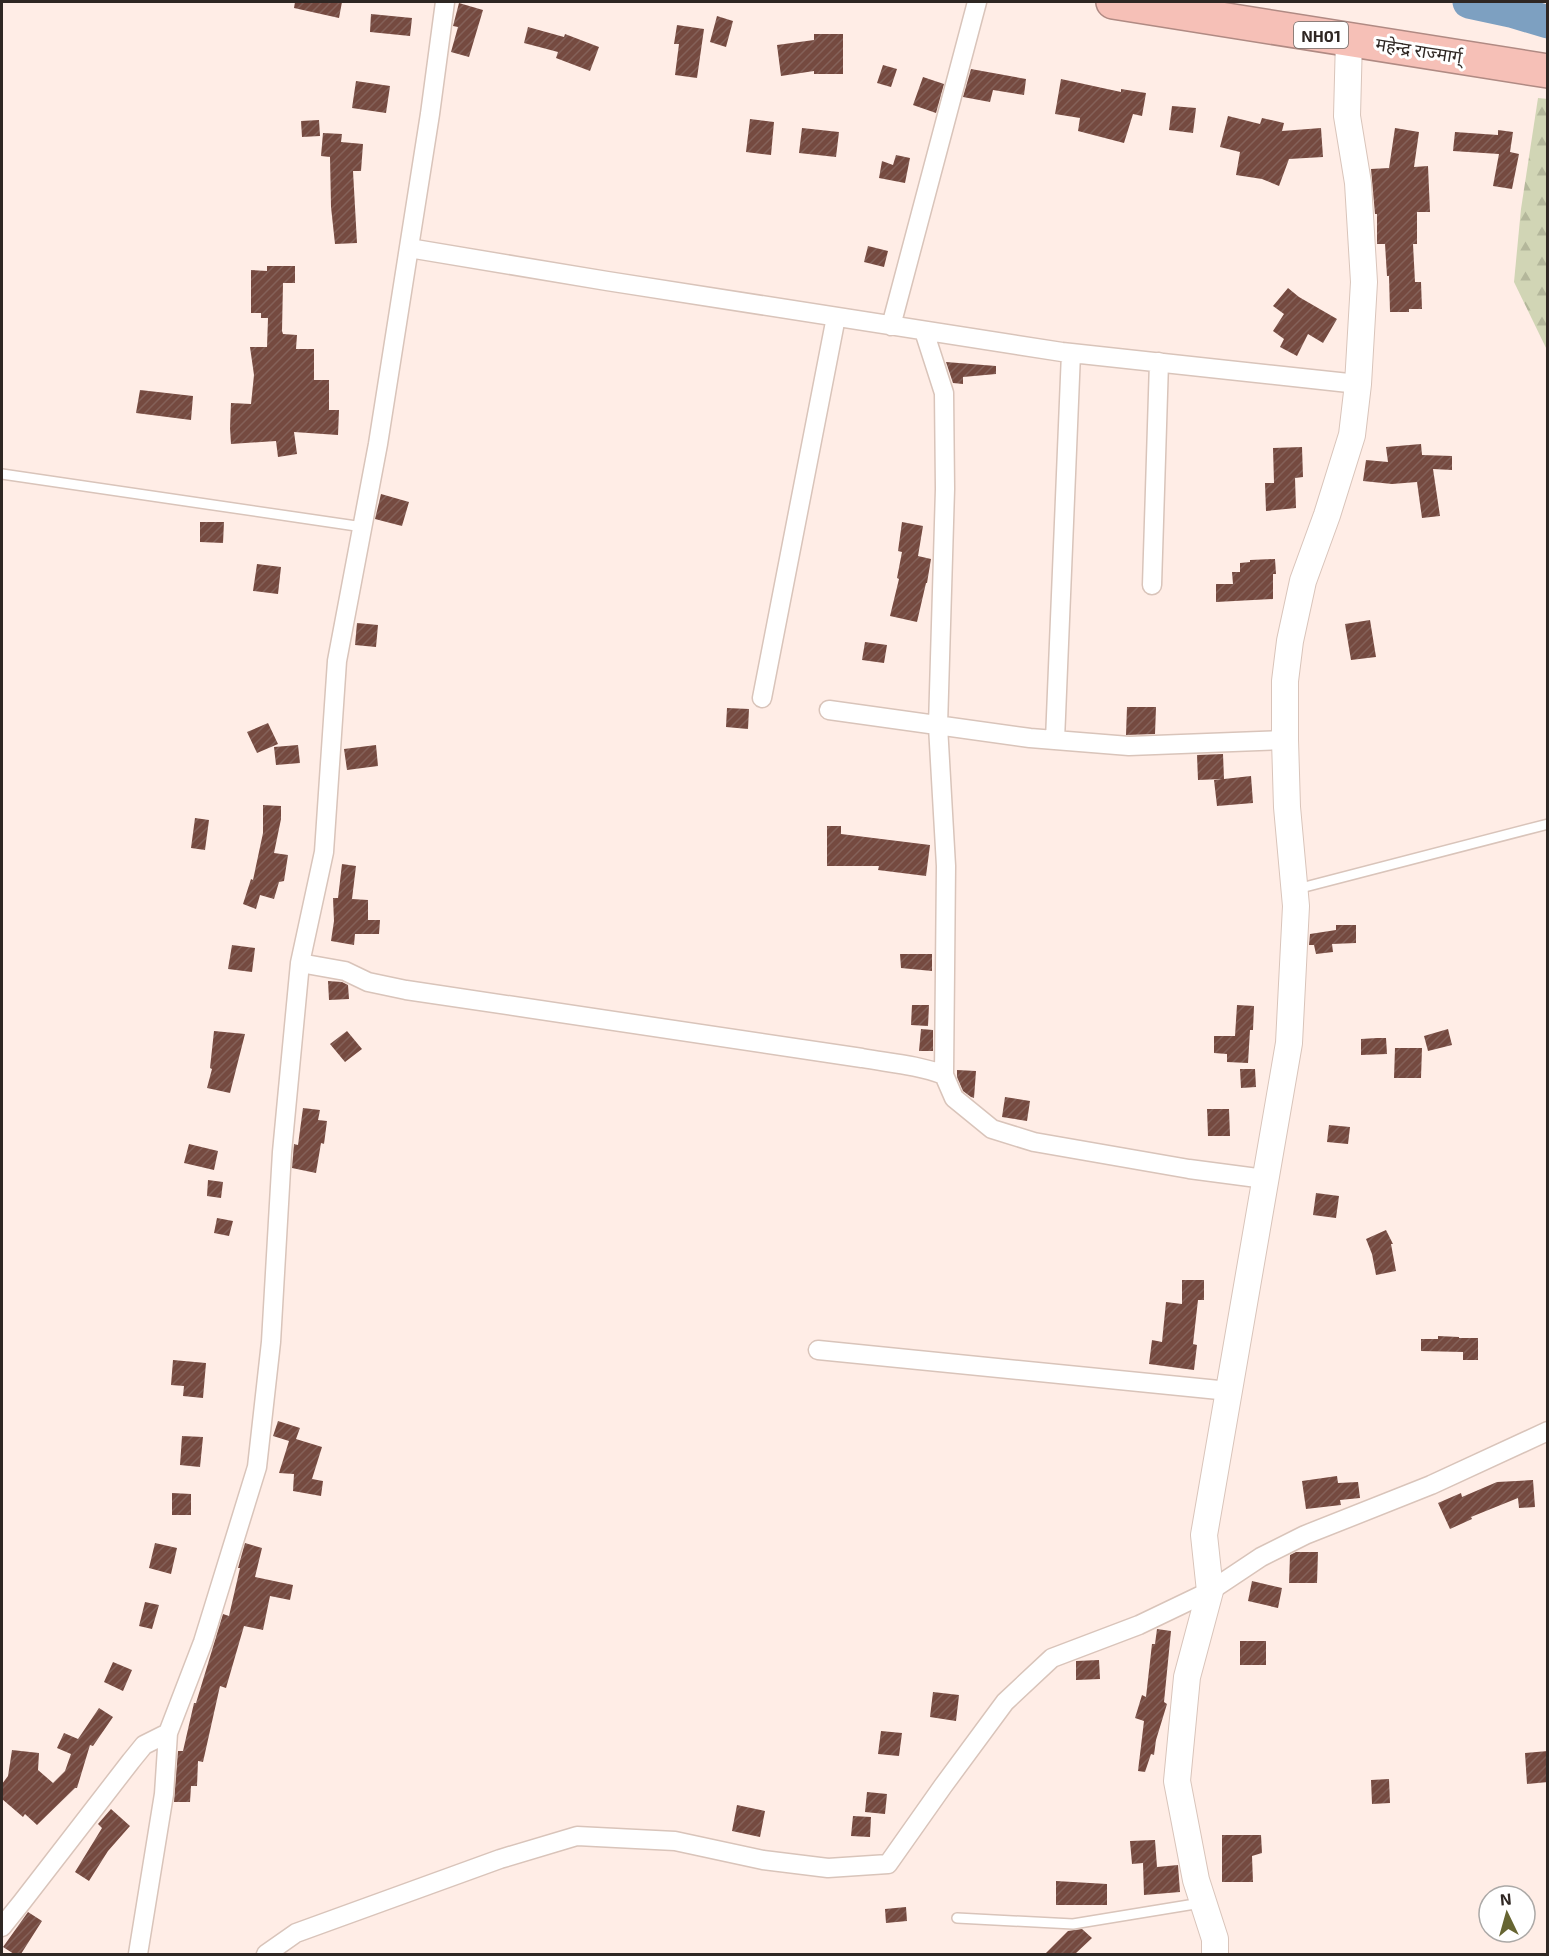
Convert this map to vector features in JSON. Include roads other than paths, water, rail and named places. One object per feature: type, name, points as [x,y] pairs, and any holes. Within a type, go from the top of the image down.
[{"type":"highway","name":"महेन्द्र राज्मार्ग्","points":[[1113,2],[1538,70]]},
{"type":"street","points":[[138,1954],[164,1794],[168,1733],[203,1642],[257,1467],[272,1342],[282,1152],[300,963],[324,852],[337,661],[363,527],[409,248],[445,2]]},
{"type":"street","points":[[891,326],[977,2]]},
{"type":"street","points":[[1215,1954],[1215,1939],[1196,1880],[1177,1781],[1187,1677],[1210,1591],[1204,1535],[1289,1043],[1296,906],[1287,807],[1285,740],[1285,681],[1290,641],[1303,580],[1327,515],[1352,435],[1358,384],[1364,282],[1358,183],[1347,116],[1349,39]]},
{"type":"street","points":[[409,248],[1071,353],[1358,384]]},
{"type":"street","points":[[762,698],[836,317]]},
{"type":"street","points":[[924,331],[944,393],[945,489],[938,726],[946,866],[944,1075],[954,1098],[992,1129],[1034,1142],[1189,1169],[1265,1179]]},
{"type":"street","points":[[1054,740],[1071,353]]},
{"type":"street","points":[[1152,585],[1159,362]]},
{"type":"street","points":[[829,710],[1054,740],[1129,746],[1285,740]]},
{"type":"street","points":[[300,963],[345,971],[368,982],[406,990],[926,1068],[944,1075]]},
{"type":"street","points":[[818,1350],[1229,1392]]},
{"type":"street","points":[[267,1954],[296,1932],[500,1859],[577,1836],[675,1841],[763,1860],[828,1868],[888,1864],[1005,1702],[1052,1658],[1139,1625],[1210,1591],[1261,1557],[1305,1535],[1431,1485],[1548,1431]]},
{"type":"street","points":[[2,1927],[130,1761],[144,1745],[168,1733]]},
{"type":"lane","points":[[2,474],[363,527]]},
{"type":"lane","points":[[1294,890],[1548,824]]},
{"type":"lane","points":[[957,1918],[1073,1924],[1203,1903]]},
{"type":"waterway","points":[[1469,2],[1548,22]]}]
